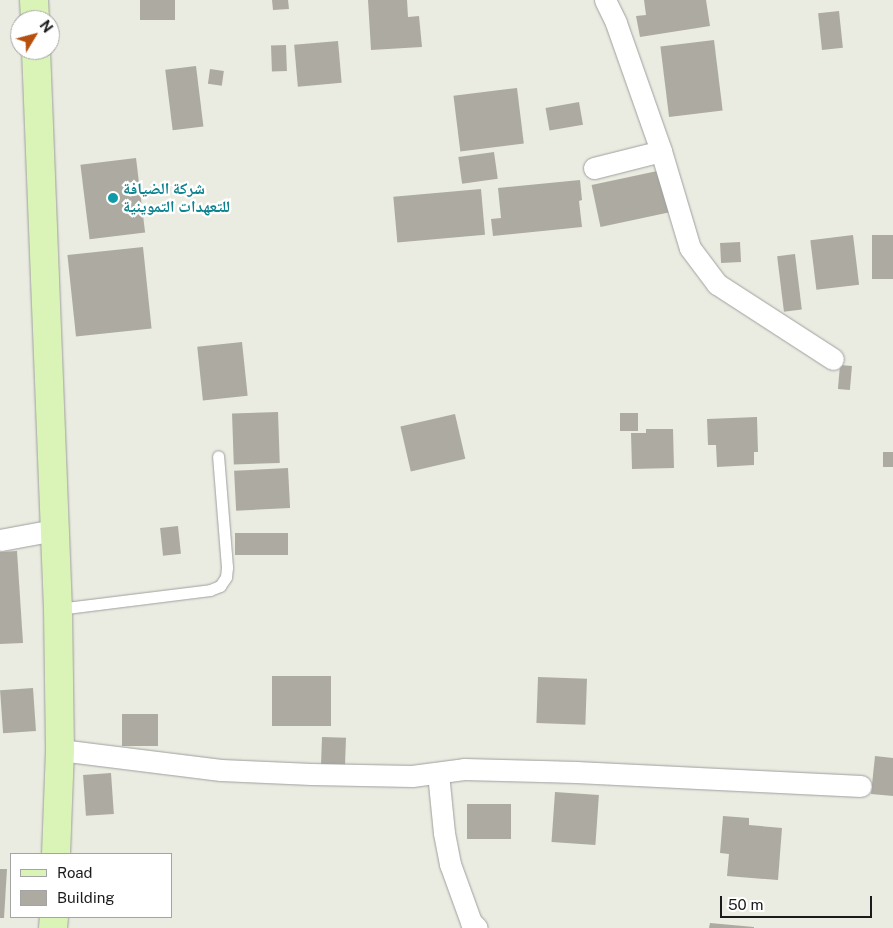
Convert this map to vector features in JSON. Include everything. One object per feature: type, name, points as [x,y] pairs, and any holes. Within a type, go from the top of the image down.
[{"type":"street","points":[[605,0],[616,23],[661,151],[690,248],[717,284],[832,359]]},
{"type":"street","points":[[36,60],[58,609],[60,750],[56,853]]},
{"type":"street","points":[[594,168],[661,151]]},
{"type":"street","points":[[0,540],[54,530]]},
{"type":"street","points":[[60,750],[221,770],[380,776],[438,773],[464,769],[576,772],[861,786]]},
{"type":"street","points":[[438,773],[444,833],[450,864],[468,914],[477,928]]},
{"type":"lane","points":[[58,609],[210,590],[220,586],[226,577],[227,567],[218,456]]},
{"type":"building","points":[[140,0],[175,0],[175,20],[140,20]]},
{"type":"building","points":[[272,0],[288,0],[289,9],[273,10]]},
{"type":"building","points":[[368,0],[407,0],[408,17],[419,16],[422,47],[371,50]]},
{"type":"building","points":[[644,0],[706,0],[710,26],[640,37],[636,16],[646,15]]},
{"type":"building","points":[[839,11],[843,48],[822,50],[818,13]]},
{"type":"building","points":[[714,40],[723,110],[669,117],[660,47]]},
{"type":"building","points":[[338,41],[342,83],[298,87],[294,45]]},
{"type":"building","points":[[286,45],[287,71],[272,72],[271,46]]},
{"type":"building","points":[[196,66],[203,127],[173,130],[165,70]]},
{"type":"building","points":[[210,69],[224,71],[222,86],[208,84]]},
{"type":"building","points":[[517,88],[524,144],[460,151],[453,96]]},
{"type":"building","points":[[579,102],[583,125],[550,131],[546,108]]},
{"type":"building","points":[[494,152],[498,179],[462,184],[458,157]]},
{"type":"building","name":"شركة الضيافة للتعهدات التموينية","points":[[136,158],[145,232],[90,239],[80,165]]},
{"type":"building","points":[[662,170],[671,212],[601,227],[592,185]]},
{"type":"building","points":[[580,180],[582,200],[579,201],[582,227],[493,236],[491,219],[501,218],[498,188]]},
{"type":"building","points":[[481,189],[485,235],[397,242],[393,197]]},
{"type":"building","points":[[853,235],[859,285],[816,290],[810,240]]},
{"type":"building","points":[[872,235],[893,235],[893,279],[872,279]]},
{"type":"building","points":[[740,242],[741,262],[721,263],[720,243]]},
{"type":"building","points":[[143,247],[152,329],[76,336],[67,255]]},
{"type":"building","points":[[795,254],[802,310],[784,312],[777,256]]},
{"type":"building","points":[[242,342],[248,396],[203,400],[197,347]]},
{"type":"building","points":[[840,365],[852,366],[850,390],[838,389]]},
{"type":"building","points":[[278,412],[280,463],[234,465],[232,414]]},
{"type":"building","points":[[620,413],[638,413],[638,431],[620,431]]},
{"type":"building","points":[[455,414],[465,459],[411,471],[400,427]]},
{"type":"building","points":[[757,417],[758,452],[754,452],[754,465],[717,467],[716,445],[708,445],[707,419]]},
{"type":"building","points":[[646,429],[673,429],[674,468],[632,469],[631,433],[646,433]]},
{"type":"building","points":[[883,452],[893,452],[893,467],[883,467]]},
{"type":"building","points":[[288,468],[290,508],[236,511],[234,471]]},
{"type":"building","points":[[178,526],[181,554],[163,556],[160,528]]},
{"type":"building","points":[[235,533],[288,533],[288,555],[235,555]]},
{"type":"building","points":[[17,551],[23,643],[0,644],[0,552]]},
{"type":"building","points":[[272,676],[331,676],[331,726],[272,726]]},
{"type":"building","points":[[538,677],[587,679],[585,725],[536,723]]},
{"type":"building","points":[[33,688],[36,731],[3,733],[0,690]]},
{"type":"building","points":[[122,714],[158,714],[158,746],[122,746]]},
{"type":"building","points":[[322,737],[346,738],[345,765],[321,764]]},
{"type":"building","points":[[875,756],[893,758],[893,796],[871,794]]},
{"type":"building","points":[[111,773],[114,814],[86,816],[83,775]]},
{"type":"building","points":[[555,792],[599,795],[595,845],[552,842]]},
{"type":"building","points":[[467,804],[511,804],[511,839],[467,839]]},
{"type":"building","points":[[723,816],[749,818],[749,825],[782,828],[778,880],[727,876],[729,854],[720,853]]},
{"type":"building","points":[[0,869],[7,869],[4,918],[0,918]]},
{"type":"building","points":[[710,923],[754,927],[754,928],[709,928]]},
{"type":"place","name":"شركة الضيافة للتعهدات التموينية","points":[[113,198]]}]
